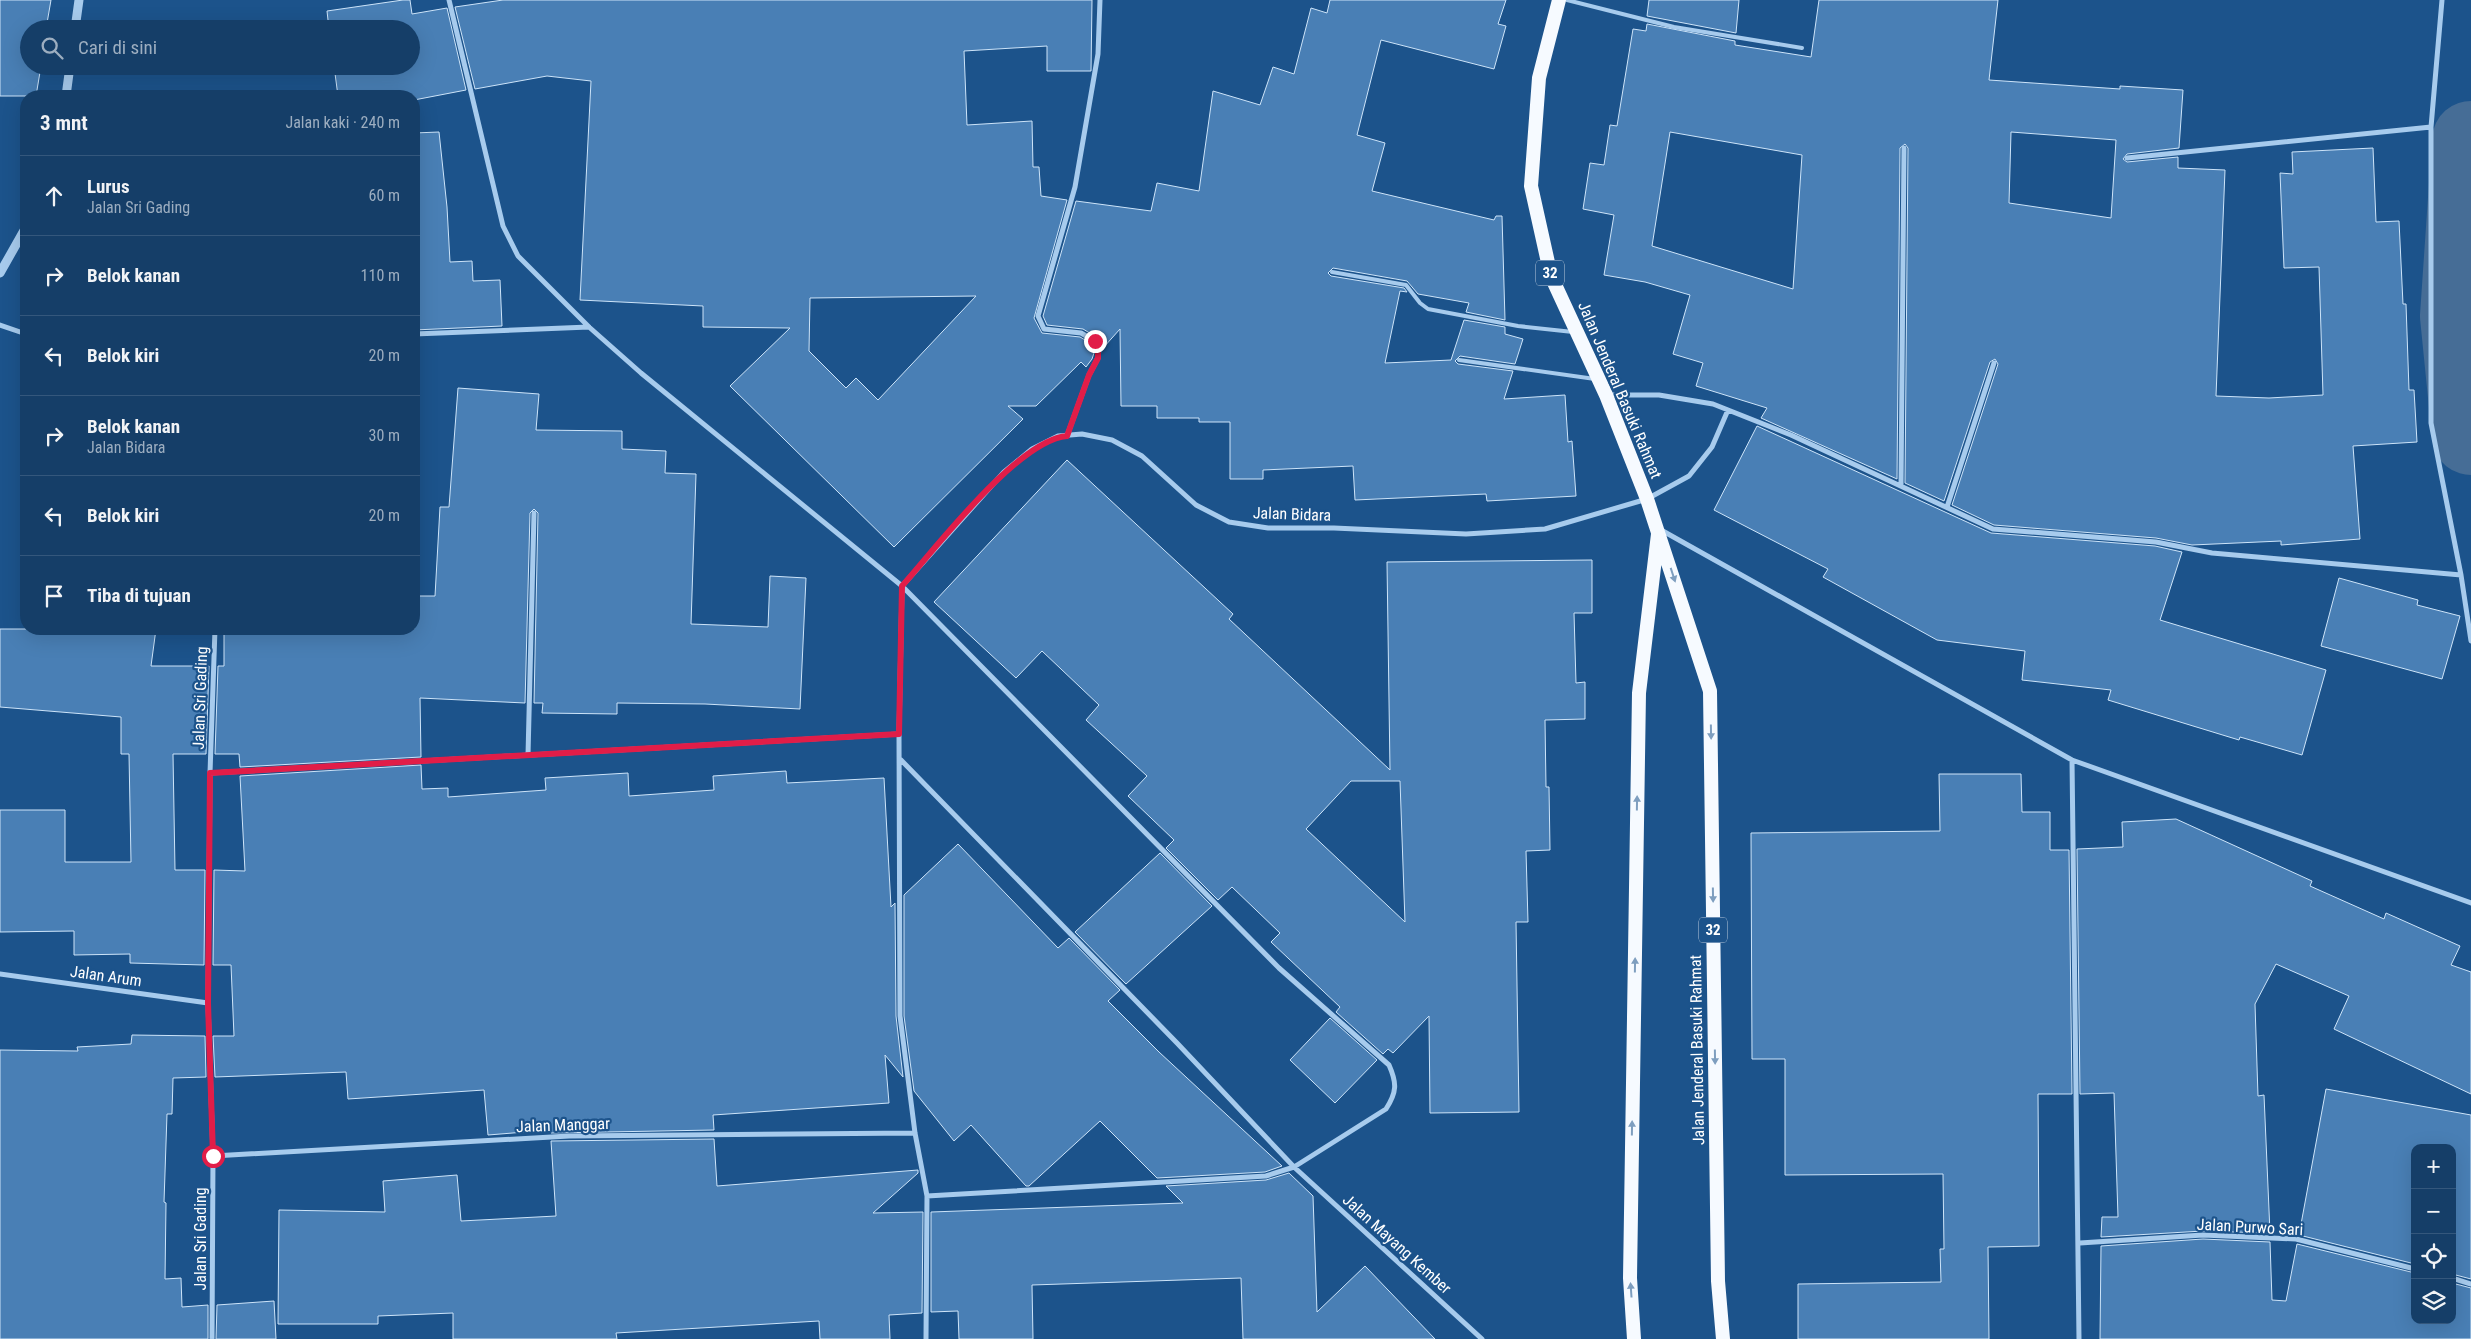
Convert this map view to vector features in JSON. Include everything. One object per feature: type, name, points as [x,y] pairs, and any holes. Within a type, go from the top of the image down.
[{"type":"highway","name":"Jalan Jenderal Basuki Rahmat","points":[[1559,0],[1539,78],[1531,186],[1551,276],[1606,395],[1647,499],[1710,691],[1718,1281],[1723,1339]]},
{"type":"highway","name":"Jalan Jenderal Basuki Rahmat","points":[[1634,1339],[1630,1278],[1639,693],[1658,529]]},
{"type":"street","points":[[76,20],[79,0]]},
{"type":"street","points":[[450,0],[503,226],[518,256],[589,327],[641,373],[902,586],[1279,968],[1389,1065],[1396,1080],[1395,1095],[1386,1109],[1294,1167],[1266,1176],[927,1196]]},
{"type":"street","points":[[1067,436],[1089,375],[1098,358],[1098,348],[1095,341],[1081,333],[1044,329],[1038,316],[1075,187],[1098,54],[1100,0]]},
{"type":"street","points":[[2442,0],[2431,127],[2431,423],[2461,575],[2471,641]]},
{"type":"street","points":[[67,90],[69,75]]},
{"type":"street","points":[[2127,158],[2431,127]]},
{"type":"street","points":[[1901,486],[1904,148]]},
{"type":"street","points":[[0,273],[20,238]]},
{"type":"street","points":[[0,325],[20,332]]},
{"type":"street","points":[[420,334],[589,327]]},
{"type":"street","points":[[1946,507],[1994,363]]},
{"type":"street","points":[[1606,395],[1659,395],[1713,404],[1791,435],[1993,529],[2156,542],[2212,553],[2461,575]]},
{"type":"street","name":"Jalan Bidara","points":[[902,586],[1004,472],[1032,449],[1058,436],[1082,434],[1112,440],[1142,456],[1196,505],[1229,522],[1268,528],[1334,528],[1466,534],[1545,529],[1647,499],[1689,476],[1712,447],[1728,410]]},
{"type":"street","points":[[528,755],[534,513]]},
{"type":"street","points":[[1658,529],[2072,760],[2471,903]]},
{"type":"street","points":[[902,586],[899,734],[901,760],[900,1016],[915,1133],[927,1196],[926,1339]]},
{"type":"street","name":"Jalan Sri Gading","points":[[212,1339],[213,1156],[208,1003],[210,773],[215,635]]},
{"type":"street","points":[[210,773],[899,734]]},
{"type":"street","name":"Jalan Mayang Kember","points":[[901,760],[1170,1036],[1294,1167],[1482,1339]]},
{"type":"street","points":[[2072,760],[2080,1243],[2079,1339]]},
{"type":"street","name":"Jalan Arum","points":[[0,974],[208,1003]]},
{"type":"street","name":"Jalan Manggar","points":[[213,1156],[569,1136],[915,1133]]},
{"type":"street","name":"Jalan Purwo Sari","points":[[2080,1243],[2203,1235],[2296,1239],[2411,1268]]},
{"type":"street","points":[[2456,1279],[2471,1284]]},
{"type":"lane","points":[[1567,0],[1674,27],[1802,48]]},
{"type":"lane","points":[[1332,272],[1406,285],[1420,303],[1428,309],[1518,326],[1577,332]]},
{"type":"lane","points":[[1459,360],[1599,380]]},
{"type":"building","points":[[0,0],[51,0],[48,20],[20,20],[20,75],[40,75],[37,90],[20,90],[20,96],[0,96]]},
{"type":"building","points":[[403,0],[410,0],[412,14],[447,8],[466,90],[420,99],[420,90],[337,90],[335,75],[420,75],[420,20],[328,20],[327,11]]},
{"type":"building","points":[[503,0],[1092,0],[1091,71],[1047,71],[1047,46],[964,51],[967,125],[1032,121],[1033,167],[1039,167],[1041,196],[1067,200],[1034,318],[1042,333],[1080,337],[1092,344],[1095,350],[1092,359],[1086,367],[1081,362],[1036,406],[1008,406],[1023,419],[894,547],[730,386],[790,328],[703,327],[703,306],[580,300],[591,81],[547,76],[475,89],[455,7]],"holes":[[[976,296],[878,400],[856,378],[846,388],[809,351],[810,298]]]},
{"type":"building","points":[[1330,0],[1506,0],[1498,24],[1506,26],[1494,69],[1381,40],[1357,135],[1385,143],[1372,191],[1494,220],[1496,216],[1502,216],[1505,320],[1466,312],[1469,303],[1418,294],[1407,281],[1333,268],[1328,273],[1331,276],[1404,288],[1407,292],[1400,291],[1385,363],[1451,360],[1464,320],[1505,327],[1505,334],[1523,339],[1515,364],[1460,356],[1455,361],[1458,364],[1513,371],[1504,399],[1565,395],[1568,442],[1572,441],[1576,496],[1487,501],[1486,494],[1355,500],[1353,466],[1263,470],[1263,479],[1230,479],[1230,422],[1199,422],[1199,418],[1157,418],[1157,406],[1121,406],[1120,329],[1103,348],[1098,338],[1083,329],[1047,325],[1043,316],[1076,201],[1151,211],[1157,183],[1199,191],[1213,91],[1260,105],[1273,67],[1294,74],[1311,8],[1327,13]]},
{"type":"building","points":[[1649,0],[1739,0],[1736,33],[1647,16]]},
{"type":"building","points":[[1819,0],[1998,0],[1989,80],[2120,89],[2120,86],[2183,90],[2179,148],[2127,154],[2123,159],[2127,162],[2178,157],[2178,168],[2225,170],[2216,396],[2269,398],[2323,395],[2319,267],[2284,268],[2280,173],[2293,174],[2292,152],[2373,148],[2376,222],[2399,221],[2403,304],[2406,304],[2409,390],[2414,390],[2417,442],[2353,446],[2360,539],[2281,545],[2281,541],[2192,545],[2156,538],[1994,525],[1952,505],[1998,364],[1995,359],[1990,362],[1944,501],[1905,483],[1908,148],[1905,144],[1900,148],[1897,479],[1761,418],[1767,408],[1696,386],[1703,363],[1673,354],[1690,295],[1645,282],[1604,275],[1614,215],[1583,209],[1590,163],[1604,165],[1610,125],[1617,126],[1633,29],[1646,31],[1647,24],[1735,41],[1735,45],[1811,57]],"holes":[[[1670,132],[1802,155],[1793,289],[1652,246]],[[2011,132],[2116,140],[2111,218],[2009,203]]]},
{"type":"building","points":[[439,132],[447,207],[450,262],[472,261],[473,281],[500,280],[502,326],[420,330],[420,133]]},
{"type":"building","points":[[458,388],[539,394],[536,430],[622,431],[622,449],[666,451],[665,473],[696,474],[691,624],[768,627],[770,576],[806,578],[800,709],[705,704],[617,703],[617,714],[542,713],[543,703],[534,703],[538,513],[534,509],[530,513],[525,703],[420,698],[421,757],[240,767],[239,754],[215,754],[218,666],[224,666],[224,635],[420,635],[420,596],[435,596],[440,507],[449,507]]},
{"type":"building","points":[[1757,426],[1991,533],[2155,546],[2182,552],[2160,620],[2326,670],[2302,755],[2240,737],[2239,740],[2108,700],[2111,690],[2022,680],[2025,651],[1937,640],[1823,577],[1828,569],[1714,510]]},
{"type":"building","points":[[1067,460],[1233,614],[1229,619],[1390,770],[1387,562],[1592,560],[1592,613],[1574,613],[1576,683],[1585,682],[1585,719],[1545,720],[1546,787],[1549,787],[1550,850],[1526,851],[1528,922],[1516,922],[1519,1112],[1430,1113],[1429,1016],[1393,1053],[1388,1049],[1383,1054],[1336,1012],[1340,1007],[1271,942],[1280,933],[1232,887],[1218,900],[1166,848],[1174,840],[1128,796],[1147,776],[1086,720],[1099,705],[1042,651],[1016,678],[934,602]],"holes":[[[1351,781],[1400,781],[1405,922],[1306,829]]]},
{"type":"building","points":[[2339,578],[2418,600],[2417,605],[2460,616],[2442,679],[2321,646]]},
{"type":"building","points":[[0,629],[20,629],[20,635],[155,635],[151,666],[209,666],[206,754],[173,754],[175,870],[205,870],[204,965],[130,963],[130,954],[74,955],[74,931],[0,932],[0,810],[65,810],[65,862],[131,862],[129,754],[121,754],[121,717],[0,707]]},
{"type":"building","points":[[421,765],[422,789],[448,788],[448,797],[546,790],[545,778],[628,773],[629,796],[714,790],[713,776],[786,771],[787,783],[884,778],[891,907],[895,903],[896,1016],[903,1077],[885,1055],[889,1103],[713,1115],[714,1130],[551,1133],[550,1130],[488,1135],[484,1090],[348,1099],[346,1072],[215,1077],[213,1036],[234,1036],[231,965],[213,965],[214,870],[245,871],[240,776]]},
{"type":"building","points":[[1939,774],[2021,774],[2022,812],[2050,812],[2050,850],[2069,850],[2072,1094],[2038,1094],[2039,1246],[1988,1247],[1989,1339],[1798,1339],[1798,1284],[1941,1282],[1940,1249],[1944,1249],[1943,1174],[1785,1175],[1785,1059],[1752,1059],[1751,833],[1940,831]]},
{"type":"building","points":[[2176,819],[2312,881],[2310,886],[2384,919],[2386,913],[2460,946],[2451,965],[2471,972],[2471,1094],[2334,1029],[2349,996],[2276,964],[2255,1004],[2258,1096],[2264,1095],[2270,1233],[2203,1231],[2101,1237],[2102,1217],[2118,1217],[2114,1093],[2080,1094],[2077,849],[2123,847],[2122,822]]},
{"type":"building","points":[[958,844],[1058,948],[1069,938],[1120,990],[1108,1001],[1159,1052],[1282,1166],[1265,1172],[1157,1178],[1100,1121],[1029,1186],[1026,1186],[971,1125],[954,1141],[914,1091],[904,1016],[904,895]]},
{"type":"building","points":[[1160,853],[1212,906],[1126,984],[1075,932]]},
{"type":"building","points":[[1330,1018],[1377,1060],[1335,1103],[1290,1060]]},
{"type":"building","points":[[132,1035],[205,1036],[206,1077],[173,1078],[172,1114],[167,1114],[164,1202],[166,1203],[165,1279],[181,1278],[182,1307],[208,1305],[208,1339],[0,1339],[0,1050],[78,1051],[77,1047],[131,1044]]},
{"type":"building","points":[[2326,1089],[2471,1115],[2471,1279],[2456,1275],[2456,1144],[2411,1144],[2411,1263],[2299,1235]]},
{"type":"building","points":[[714,1139],[717,1186],[918,1170],[918,1173],[873,1213],[923,1212],[922,1313],[889,1315],[890,1339],[820,1339],[819,1321],[616,1333],[617,1339],[453,1339],[453,1313],[378,1316],[378,1324],[278,1324],[279,1210],[385,1212],[383,1181],[457,1175],[461,1221],[556,1216],[551,1141]]},
{"type":"building","points":[[1289,1173],[1313,1196],[1317,1312],[1365,1266],[1435,1339],[1243,1339],[1241,1278],[1032,1285],[1033,1339],[959,1339],[958,1311],[931,1312],[931,1212],[1183,1203],[1166,1186],[1266,1180]]},
{"type":"building","points":[[2203,1239],[2270,1242],[2272,1300],[2286,1301],[2297,1244],[2411,1272],[2411,1324],[2456,1324],[2456,1284],[2471,1288],[2471,1339],[2100,1339],[2101,1246]]},
{"type":"building","points":[[274,1301],[276,1339],[216,1339],[217,1305]]},
{"type":"waterway","points":[[2471,140],[2459,316],[2471,436]]},
{"type":"route","points":[[213,1156],[208,1003],[210,773],[899,734],[902,586],[1004,472],[1032,449],[1058,436],[1067,436],[1089,375],[1098,358],[1098,348],[1095,341]]}]
